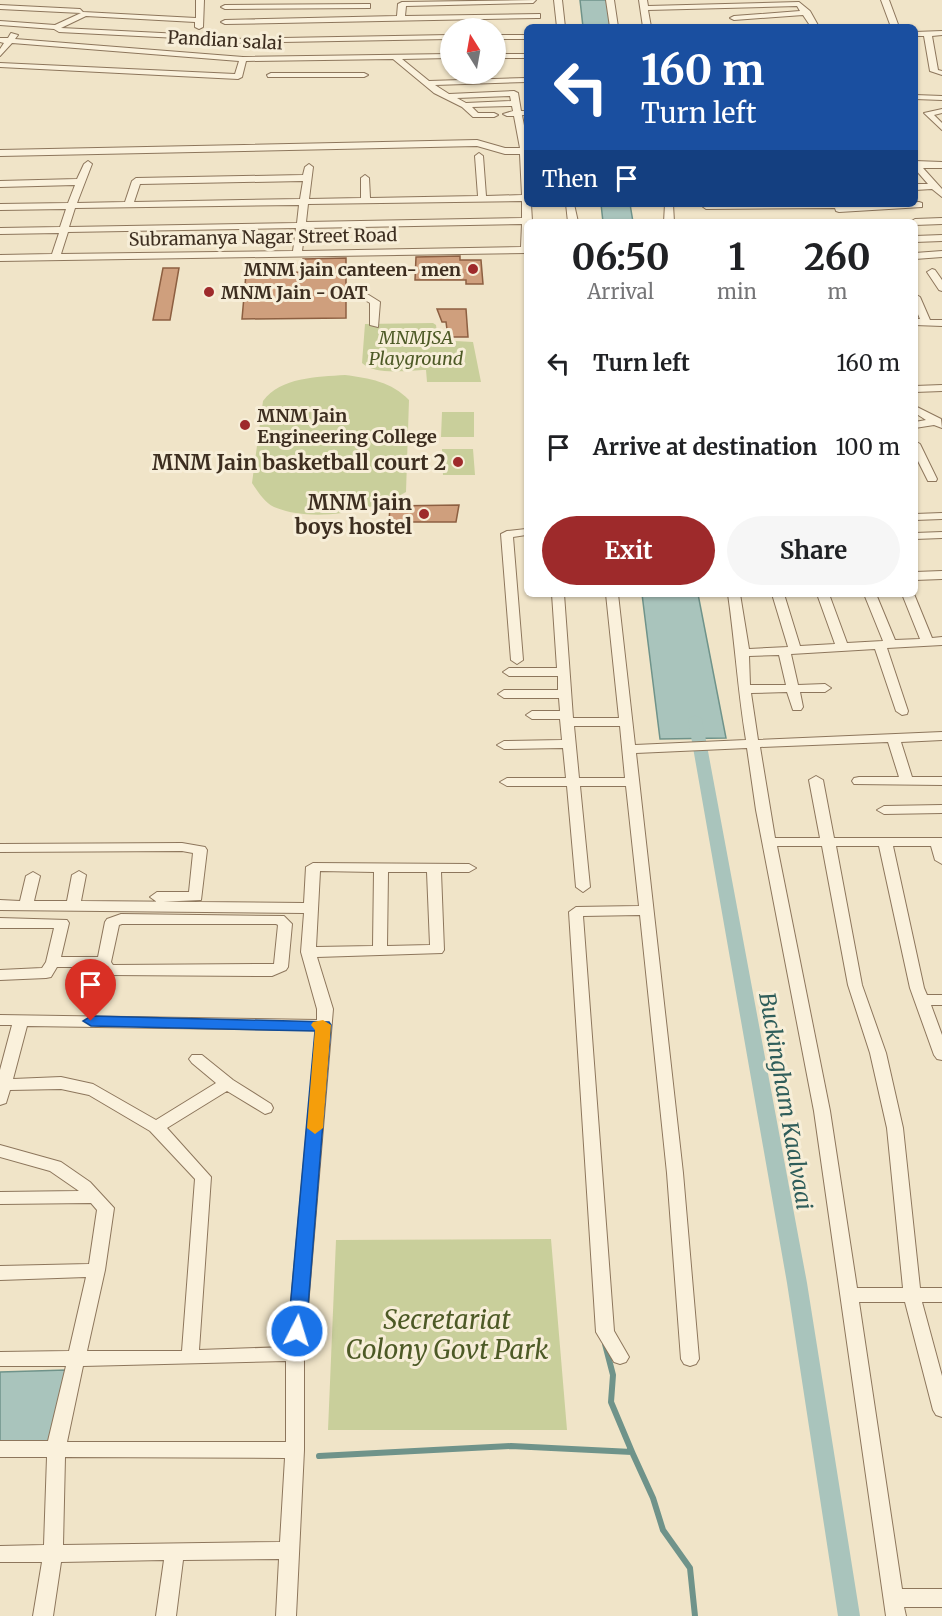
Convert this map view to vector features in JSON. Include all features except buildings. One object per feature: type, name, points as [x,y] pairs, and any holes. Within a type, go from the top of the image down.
[{"type":"street","points":[[0,54],[36,0]]},
{"type":"street","points":[[190,55],[198,37],[200,0]]},
{"type":"street","points":[[558,0],[561,24]]},
{"type":"street","points":[[610,0],[614,24]]},
{"type":"street","points":[[885,0],[894,24]]},
{"type":"street","points":[[357,11],[474,3],[533,2]]},
{"type":"street","points":[[646,24],[643,4],[791,2],[799,4],[813,24]]},
{"type":"street","points":[[474,3],[476,17]]},
{"type":"street","points":[[286,59],[292,6]]},
{"type":"street","points":[[225,7],[367,6]]},
{"type":"street","points":[[0,7],[81,11]]},
{"type":"street","points":[[225,22],[289,22],[402,8],[440,19]]},
{"type":"street","points":[[734,18],[807,13]]},
{"type":"street","points":[[56,27],[85,14],[200,20]]},
{"type":"street","points":[[469,18],[537,16]]},
{"type":"street","points":[[378,26],[440,22]]},
{"type":"street","points":[[0,23],[56,27],[59,30],[198,37]]},
{"type":"street","points":[[506,23],[524,23]]},
{"type":"street","points":[[927,33],[934,71],[942,73]]},
{"type":"street","points":[[918,34],[942,33]]},
{"type":"street","points":[[231,41],[440,37]]},
{"type":"street","points":[[506,37],[524,37]]},
{"type":"street","name":"Pandian salai","points":[[0,40],[243,59],[440,56]]},
{"type":"street","points":[[506,56],[524,56]]},
{"type":"street","points":[[271,75],[364,78],[366,57]]},
{"type":"street","points":[[395,57],[426,83],[465,105],[476,115],[494,115]]},
{"type":"street","points":[[0,65],[238,77],[243,59]]},
{"type":"street","points":[[426,83],[524,80]]},
{"type":"street","points":[[450,96],[514,93],[522,113],[524,138]]},
{"type":"street","points":[[918,97],[942,98]]},
{"type":"street","points":[[465,105],[517,103]]},
{"type":"street","points":[[918,109],[942,111]]},
{"type":"street","points":[[931,111],[928,113],[942,128]]},
{"type":"street","points":[[507,114],[522,113]]},
{"type":"street","points":[[0,151],[477,143],[505,151],[524,151]]},
{"type":"street","points":[[479,156],[482,197]]},
{"type":"street","points":[[56,257],[71,206],[88,164]]},
{"type":"street","points":[[918,165],[942,165]]},
{"type":"street","points":[[297,253],[309,166]]},
{"type":"street","points":[[918,168],[942,194]]},
{"type":"street","points":[[129,205],[137,177],[308,178]]},
{"type":"street","points":[[365,178],[366,200]]},
{"type":"street","points":[[0,183],[81,182]]},
{"type":"street","points":[[918,187],[934,186]]},
{"type":"street","points":[[0,207],[366,200],[424,195],[524,198]]},
{"type":"street","points":[[0,231],[524,221]]},
{"type":"street","points":[[918,222],[942,221]]},
{"type":"street","points":[[918,239],[942,238]]},
{"type":"street","name":"Subramanya Nagar Street Road","points":[[0,258],[524,250]]},
{"type":"street","points":[[918,256],[942,254]]},
{"type":"street","points":[[932,272],[942,288]]},
{"type":"street","points":[[362,294],[375,302],[375,325]]},
{"type":"street","points":[[918,303],[927,322]]},
{"type":"street","points":[[918,322],[942,323]]},
{"type":"street","points":[[918,390],[942,388]]},
{"type":"street","points":[[919,411],[940,419]]},
{"type":"street","points":[[918,424],[940,419]]},
{"type":"street","points":[[918,450],[932,479]]},
{"type":"street","points":[[918,517],[942,516]]},
{"type":"street","points":[[517,660],[507,534],[524,532]]},
{"type":"street","points":[[918,536],[942,535]]},
{"type":"street","points":[[918,576],[942,575]]},
{"type":"street","points":[[558,597],[566,719],[583,887]]},
{"type":"street","points":[[612,597],[675,1173],[690,1359]]},
{"type":"street","points":[[734,597],[743,653],[744,689],[753,744],[822,1111],[895,1607],[942,1598]]},
{"type":"street","points":[[779,597],[790,650],[797,707]]},
{"type":"street","points":[[824,597],[842,647]]},
{"type":"street","points":[[871,597],[902,711]]},
{"type":"street","points":[[909,597],[928,642]]},
{"type":"street","points":[[743,653],[942,641]]},
{"type":"street","points":[[509,672],[563,672]]},
{"type":"street","points":[[744,689],[825,688]]},
{"type":"street","points":[[504,693],[565,694]]},
{"type":"street","points":[[532,715],[625,722]]},
{"type":"street","points":[[629,749],[894,739],[941,740]]},
{"type":"street","points":[[894,739],[907,781]]},
{"type":"street","points":[[504,745],[570,744]]},
{"type":"street","points":[[816,780],[830,843],[855,986],[878,1053],[895,1128],[912,1294],[942,1410]]},
{"type":"street","points":[[859,781],[942,781]]},
{"type":"street","points":[[507,782],[633,782]]},
{"type":"street","points":[[884,810],[942,809]]},
{"type":"street","points":[[770,842],[939,842],[942,860]]},
{"type":"street","points":[[885,842],[921,1000],[942,1056]]},
{"type":"street","points":[[0,848],[197,848],[200,850],[195,902]]},
{"type":"street","points":[[286,1616],[295,1450],[295,1354],[326,1009],[308,952],[313,867],[469,868]]},
{"type":"street","points":[[380,951],[381,867]]},
{"type":"street","points":[[308,952],[437,950],[434,868]]},
{"type":"street","points":[[0,975],[46,973],[53,962],[62,922],[71,903],[79,875]]},
{"type":"street","points":[[27,902],[33,876]]},
{"type":"street","points":[[0,897],[27,902]]},
{"type":"street","points":[[0,905],[27,902],[195,902],[280,913]]},
{"type":"street","points":[[195,902],[125,913],[112,922],[104,962],[105,968],[110,970],[279,970],[285,924],[280,913]]},
{"type":"street","points":[[71,903],[125,913],[280,913],[311,908]]},
{"type":"street","points":[[620,1357],[605,1332],[576,912],[647,910]]},
{"type":"street","points":[[0,923],[62,922]]},
{"type":"street","points":[[53,962],[104,962]]},
{"type":"street","points":[[921,1000],[942,1000]]},
{"type":"street","points":[[0,1020],[323,1025]]},
{"type":"street","points":[[21,1020],[1,1090],[62,1083],[93,1090],[156,1126],[203,1177],[190,1358]]},
{"type":"street","points":[[197,1059],[227,1084],[265,1108]]},
{"type":"street","points":[[156,1126],[227,1084]]},
{"type":"street","points":[[0,1151],[55,1166],[106,1208],[96,1270],[56,1448],[53,1554],[43,1616]]},
{"type":"street","points":[[0,1198],[94,1197]]},
{"type":"street","points":[[0,1272],[96,1270]]},
{"type":"street","points":[[849,1295],[942,1295]]},
{"type":"street","points":[[0,1359],[190,1358],[295,1354]]},
{"type":"street","points":[[0,1449],[295,1450]]},
{"type":"street","points":[[0,1554],[288,1550]]},
{"type":"street","points":[[166,1616],[175,1551]]},
{"type":"green space","name":"MNMJSA Playground","points":[[433,323],[436,325],[438,340],[473,342],[481,382],[427,382],[426,370],[384,371],[375,370],[362,363],[365,324]]},
{"type":"green space","points":[[345,375],[371,379],[388,385],[409,400],[406,492],[359,510],[324,515],[289,512],[270,505],[252,483],[263,401],[279,387],[289,383],[311,378]]},
{"type":"green space","points":[[442,412],[474,412],[474,437],[441,437]]},
{"type":"green space","name":"MNM Jain basketball court 2","points":[[442,449],[473,449],[475,475],[443,475]]},
{"type":"green space","name":"Secretariat Colony Govt Park","points":[[551,1239],[567,1430],[328,1430],[336,1240]]},
{"type":"water","points":[[580,0],[609,0],[613,24],[583,24]]},
{"type":"water","points":[[601,207],[630,207],[632,219],[603,219]]},
{"type":"water","points":[[642,597],[699,597],[726,738],[660,739]]},
{"type":"water","points":[[66,1370],[51,1441],[0,1441],[0,1372]]},
{"type":"waterway","name":"Buckingham Kaalvaai","points":[[695,719],[797,1283],[849,1616]]},
{"type":"waterway","points":[[605,1344],[613,1375],[611,1402],[632,1452]]},
{"type":"waterway","points":[[319,1456],[511,1446],[632,1452]]},
{"type":"waterway","points":[[632,1452],[653,1498],[663,1530],[690,1568],[695,1616]]},
{"type":"slow traffic","points":[[315,1128],[323,1025],[319,1025]]},
{"type":"place","name":"MNM jain canteen- men","points":[[473,269]]},
{"type":"place","name":"MNM Jain - OAT","points":[[209,292]]},
{"type":"place","name":"MNM Jain Engineering College","points":[[245,425]]},
{"type":"place","name":"MNM Jain basketball court 2","points":[[458,462]]},
{"type":"place","name":"MNM jain boys hostel","points":[[424,514]]},
{"type":"route","points":[[91,1021],[323,1025],[297,1331]]}]
